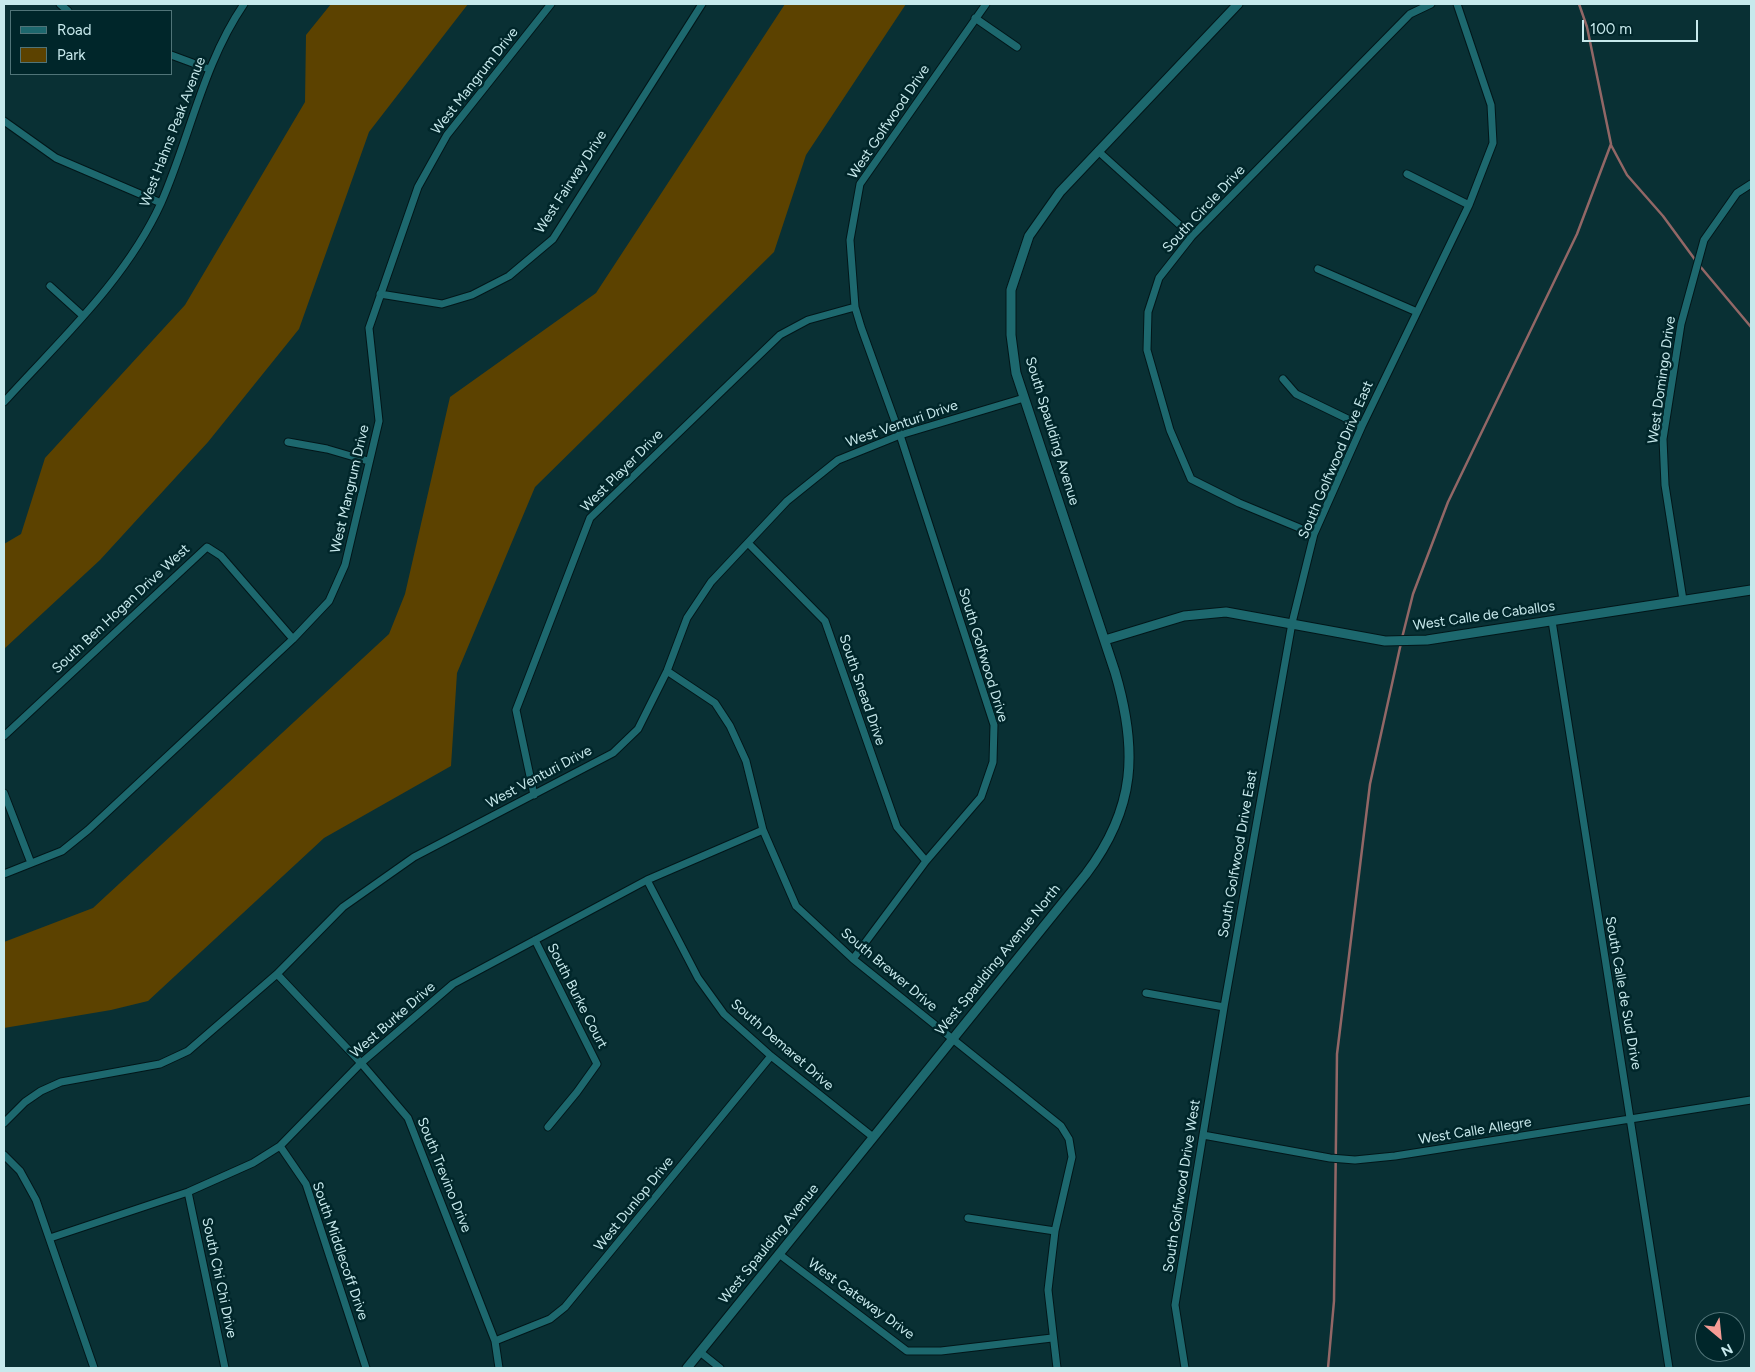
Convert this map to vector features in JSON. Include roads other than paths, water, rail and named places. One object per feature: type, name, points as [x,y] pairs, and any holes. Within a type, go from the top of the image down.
[{"type":"street","name":"West Hahns Peak Avenue","points":[[4,401],[130,260],[161,203],[209,69],[244,4]]},
{"type":"street","name":"West Mangrum Drive","points":[[4,874],[62,851],[88,830],[294,639],[329,601],[345,566],[368,461],[379,421],[369,328],[418,186],[447,135],[551,4]]},
{"type":"street","name":"West Fairway Drive","points":[[380,294],[442,304],[472,295],[509,276],[553,239],[702,4]]},
{"type":"street","name":"West Golfwood Drive","points":[[860,327],[855,307],[850,240],[860,184],[986,4]]},
{"type":"street","name":"South Spaulding Avenue","points":[[1127,789],[1131,754],[1127,718],[1105,640],[1016,373],[1011,335],[1011,290],[1029,236],[1060,192],[1238,4]]},
{"type":"street","name":"South Circle Drive","points":[[1314,534],[1240,503],[1191,478],[1170,430],[1147,350],[1148,312],[1159,278],[1192,236],[1410,14],[1431,4]]},
{"type":"street","name":"South Golfwood Drive East","points":[[1224,1007],[1292,623],[1314,534],[1362,426],[1470,205],[1493,143],[1491,105],[1457,4]]},
{"type":"street","points":[[976,18],[1017,47]]},
{"type":"street","points":[[172,55],[209,69]]},
{"type":"street","points":[[4,121],[56,158],[161,203]]},
{"type":"street","points":[[1098,152],[1192,236]]},
{"type":"street","points":[[1407,174],[1470,205]]},
{"type":"street","name":"West Domingo Drive","points":[[1683,600],[1665,485],[1663,439],[1681,324],[1704,240],[1737,193],[1751,184]]},
{"type":"street","points":[[1318,269],[1417,312]]},
{"type":"street","points":[[50,286],[82,315]]},
{"type":"street","name":"West Player Drive","points":[[534,795],[516,710],[590,518],[780,335],[808,320],[855,307]]},
{"type":"street","name":"South Golfwood Drive","points":[[853,959],[926,861],[980,797],[993,762],[994,725],[900,435],[860,327]]},
{"type":"street","points":[[1283,379],[1296,394],[1362,426]]},
{"type":"street","name":"West Venturi Drive","points":[[4,1123],[25,1102],[41,1091],[61,1082],[160,1064],[188,1051],[277,974],[343,907],[414,857],[613,753],[638,729],[667,671],[687,618],[711,582],[787,502],[838,460],[900,435],[1024,398]]},
{"type":"street","points":[[288,442],[327,449],[368,461]]},
{"type":"street","name":"South Snead Drive","points":[[749,544],[825,621],[897,827],[926,861]]},
{"type":"street","name":"South Ben Hogan Drive West","points":[[4,736],[207,547],[221,556],[294,639]]},
{"type":"street","name":"West Calle de Caballos","points":[[1105,640],[1184,616],[1226,612],[1385,641],[1427,640],[1751,590]]},
{"type":"street","name":"South Calle de Sud Drive","points":[[1552,621],[1589,862],[1632,1119],[1668,1368]]},
{"type":"street","name":"South Brewer Drive","points":[[667,671],[715,703],[730,726],[746,761],[764,830],[796,906],[853,959],[1061,1126],[1068,1139],[1072,1157],[1055,1231],[1048,1290],[1052,1338],[1057,1368]]},
{"type":"street","name":"West Spaulding Avenue North","points":[[873,1138],[1094,863],[1114,829],[1127,789]]},
{"type":"street","points":[[4,793],[31,864]]},
{"type":"street","name":"West Burke Drive","points":[[50,1238],[188,1192],[253,1163],[280,1146],[362,1063],[453,984],[647,880],[764,830]]},
{"type":"street","name":"South Demaret Drive","points":[[647,880],[703,985],[724,1014],[771,1056],[873,1138]]},
{"type":"street","name":"South Burke Court","points":[[535,940],[597,1064],[548,1127]]},
{"type":"street","name":"South Trevino Drive","points":[[277,974],[362,1063],[408,1118],[495,1341],[499,1368]]},
{"type":"street","points":[[1146,993],[1224,1007]]},
{"type":"street","name":"South Golfwood Drive West","points":[[1185,1368],[1175,1305],[1224,1007]]},
{"type":"street","name":"West Dunlop Drive","points":[[495,1341],[550,1319],[565,1307],[771,1056]]},
{"type":"street","name":"West Calle Allegre","points":[[1203,1135],[1321,1157],[1355,1160],[1395,1156],[1751,1100]]},
{"type":"street","name":"West Spaulding Avenue","points":[[687,1368],[873,1138]]},
{"type":"street","name":"South Middlecoff Drive","points":[[280,1146],[306,1184],[366,1368]]},
{"type":"street","points":[[4,1155],[20,1171],[30,1186],[50,1238],[94,1368]]},
{"type":"street","name":"South Chi Chi Drive","points":[[188,1192],[225,1368]]},
{"type":"street","points":[[968,1218],[1055,1231]]},
{"type":"street","name":"West Gateway Drive","points":[[779,1254],[907,1351],[941,1351],[1052,1338]]},
{"type":"street","points":[[700,1352],[720,1368]]},
{"type":"waterway","points":[[1402,638],[1413,594],[1448,502],[1577,234],[1611,144],[1587,27],[1579,4]]},
{"type":"waterway","points":[[1611,145],[1627,175],[1663,216],[1696,261]]},
{"type":"waterway","points":[[1699,265],[1751,327]]},
{"type":"waterway","points":[[1328,1368],[1334,1301],[1337,1054],[1370,784],[1401,643]]}]
